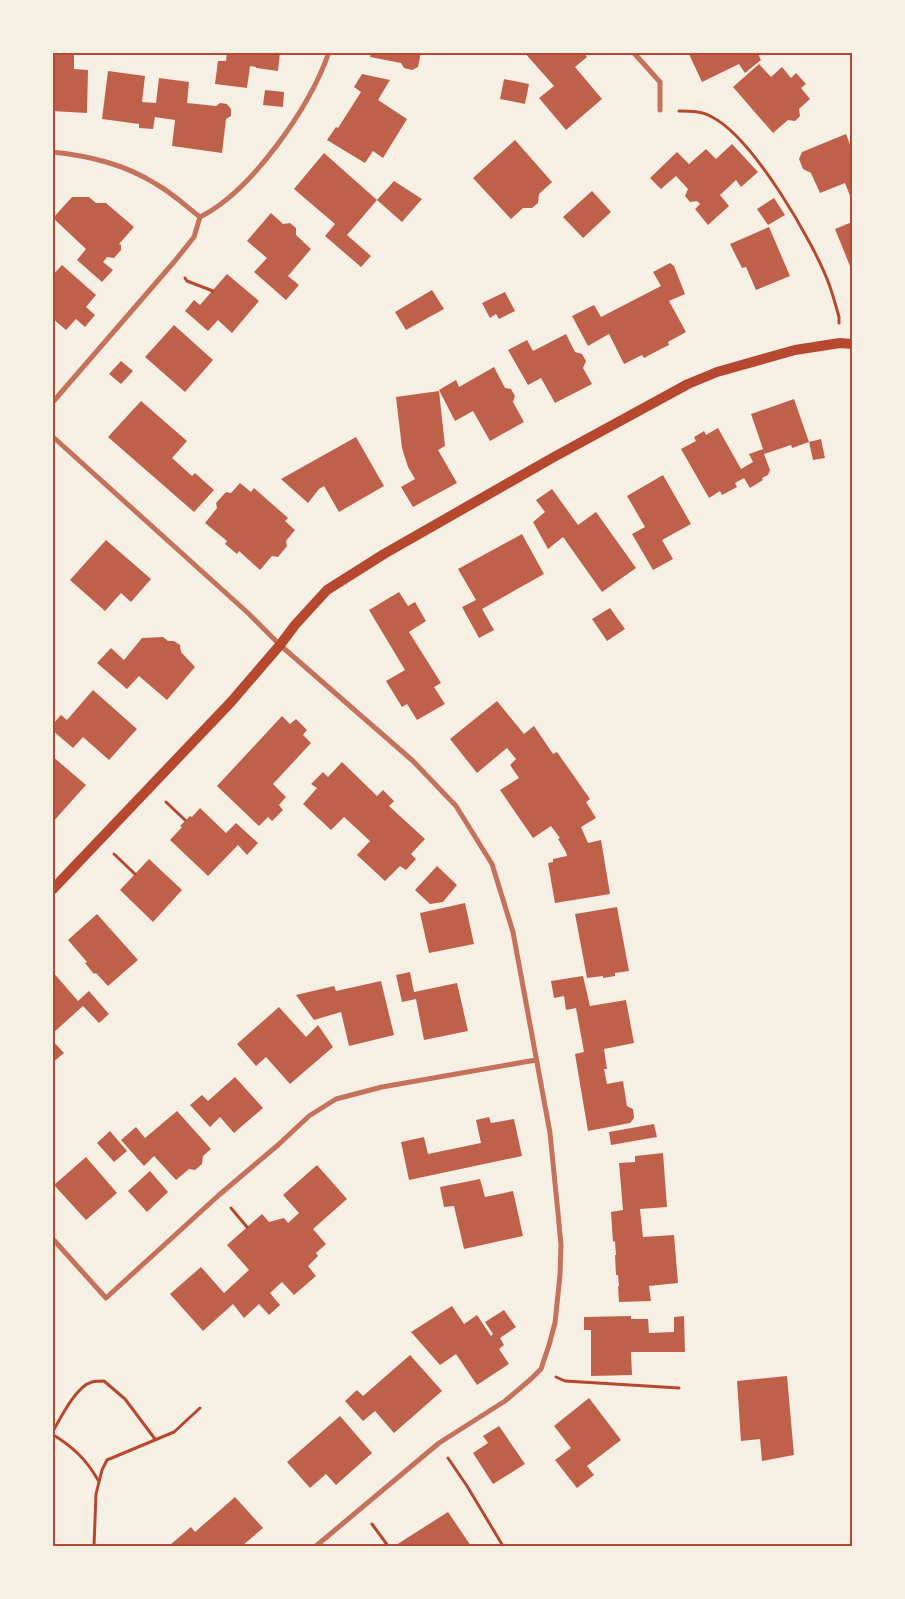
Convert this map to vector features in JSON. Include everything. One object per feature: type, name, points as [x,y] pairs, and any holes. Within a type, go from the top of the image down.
[{"type":"main road","points":[[52,890],[231,702],[280,645],[295,624],[327,590],[343,579],[554,457],[671,394],[717,372],[795,350],[852,344]]},
{"type":"street","points":[[52,403],[194,237],[200,217],[215,209],[241,186],[279,143],[302,108],[324,66],[329,52]]},
{"type":"street","points":[[633,52],[660,82],[660,110]]},
{"type":"street","points":[[52,152],[109,161],[158,185],[200,217]]},
{"type":"street","points":[[52,436],[248,613],[280,645],[414,762],[456,806],[492,864],[513,932],[550,1133],[561,1245],[555,1323],[541,1369],[505,1401],[439,1444],[316,1546]]},
{"type":"street","points":[[52,1238],[106,1298],[308,1116],[336,1099],[382,1086],[536,1060]]},
{"type":"path","points":[[660,110],[697,112],[711,116],[726,125],[757,159],[784,198],[807,238],[829,284],[839,317],[840,344]]},
{"type":"path","points":[[174,262],[187,281],[213,291]]},
{"type":"path","points":[[151,787],[185,820]]},
{"type":"path","points":[[100,841],[135,874]]},
{"type":"path","points":[[541,1369],[565,1381],[679,1388]]},
{"type":"path","points":[[99,1480],[88,1463],[66,1443],[52,1434],[68,1404],[90,1382],[104,1381],[125,1399],[155,1439]]},
{"type":"path","points":[[94,1546],[96,1528],[95,1506],[99,1480],[107,1460],[174,1432],[200,1408]]},
{"type":"path","points":[[443,1451],[467,1486],[503,1546]]},
{"type":"path","points":[[362,1509],[388,1546]]},
{"type":"building","points":[[52,52],[74,52],[74,69],[88,70],[87,113],[52,111]]},
{"type":"building","points":[[227,52],[280,52],[278,71],[250,66],[247,88],[215,84],[218,61],[226,61]]},
{"type":"building","points":[[371,52],[421,52],[418,67],[412,70],[404,68],[401,63],[370,57]]},
{"type":"building","points":[[524,52],[583,52],[587,57],[575,67],[602,99],[566,130],[539,98],[554,86]]},
{"type":"building","points":[[688,52],[757,52],[761,60],[745,73],[739,64],[702,82]]},
{"type":"building","points":[[759,64],[771,77],[782,67],[791,78],[796,73],[806,84],[801,88],[810,99],[799,109],[800,116],[795,121],[788,120],[773,133],[733,87]]},
{"type":"building","points":[[108,71],[145,76],[142,102],[156,103],[159,78],[189,82],[187,103],[216,106],[220,103],[227,104],[231,109],[231,116],[226,119],[222,153],[172,146],[175,120],[155,117],[153,129],[139,128],[139,124],[102,119]]},
{"type":"building","points":[[362,74],[390,80],[378,100],[407,119],[383,158],[373,151],[365,163],[327,140],[336,127],[338,128],[361,92],[354,87]]},
{"type":"building","points":[[504,79],[529,84],[525,104],[500,99]]},
{"type":"building","points":[[265,90],[284,92],[283,107],[263,105]]},
{"type":"building","points":[[846,134],[852,150],[852,201],[845,183],[820,193],[811,173],[803,169],[799,159],[802,152]]},
{"type":"building","points":[[515,140],[552,182],[539,194],[538,203],[532,208],[523,208],[511,219],[473,178]]},
{"type":"building","points":[[732,144],[758,172],[741,187],[736,180],[720,195],[729,206],[708,225],[695,209],[700,204],[697,201],[690,202],[685,196],[688,189],[676,176],[661,189],[650,178],[677,152],[689,164],[706,149],[716,159]]},
{"type":"building","points":[[324,153],[377,200],[347,235],[371,256],[361,267],[325,236],[335,224],[294,189]]},
{"type":"building","points":[[394,181],[422,199],[402,222],[377,200]]},
{"type":"building","points":[[592,191],[611,212],[583,238],[563,217]]},
{"type":"building","points":[[72,197],[89,197],[96,203],[106,203],[134,227],[119,244],[121,245],[121,250],[114,258],[107,257],[103,262],[113,270],[102,282],[77,260],[86,249],[53,218]]},
{"type":"building","points":[[774,198],[785,215],[768,225],[757,209]]},
{"type":"building","points":[[271,213],[283,224],[290,223],[296,228],[296,235],[311,249],[288,276],[299,285],[286,300],[254,272],[267,258],[247,241]]},
{"type":"building","points":[[852,222],[852,271],[835,229]]},
{"type":"building","points":[[769,227],[790,276],[756,290],[746,267],[742,268],[730,244]]},
{"type":"building","points":[[670,263],[674,266],[685,294],[669,301],[686,332],[668,342],[669,345],[644,358],[642,355],[624,364],[609,334],[588,346],[572,316],[594,305],[601,317],[661,286],[653,272]]},
{"type":"building","points":[[62,265],[96,295],[86,307],[95,315],[85,327],[76,319],[66,330],[52,318],[52,276]]},
{"type":"building","points":[[227,274],[259,301],[232,333],[218,320],[208,331],[185,311],[194,300],[200,305]]},
{"type":"building","points":[[432,290],[444,309],[406,330],[395,312]]},
{"type":"building","points":[[505,292],[515,311],[499,319],[496,314],[490,318],[482,303]]},
{"type":"building","points":[[174,325],[213,360],[185,392],[145,357]]},
{"type":"building","points":[[566,334],[575,352],[582,354],[586,361],[583,368],[592,384],[555,403],[541,378],[528,385],[508,350],[527,340],[533,351]]},
{"type":"building","points":[[121,361],[133,371],[121,384],[109,374]]},
{"type":"building","points":[[494,367],[505,388],[511,389],[515,396],[513,402],[524,422],[490,441],[473,411],[455,421],[439,390],[456,380],[459,387]]},
{"type":"building","points":[[439,391],[445,446],[438,450],[457,483],[413,507],[401,487],[415,479],[408,467],[402,448],[396,397]]},
{"type":"building","points":[[794,399],[809,442],[792,448],[791,445],[764,454],[770,470],[768,475],[762,478],[763,480],[750,488],[744,478],[735,483],[737,487],[722,495],[720,491],[709,498],[681,449],[696,441],[694,437],[704,431],[706,435],[718,428],[741,469],[753,462],[749,454],[763,449],[751,414]]},
{"type":"building","points":[[141,401],[187,441],[172,458],[192,476],[195,473],[214,490],[194,512],[108,437]]},
{"type":"building","points":[[356,437],[384,486],[339,512],[324,486],[319,489],[308,503],[281,479]]},
{"type":"building","points":[[821,439],[825,458],[813,460],[809,442]]},
{"type":"building","points":[[663,475],[691,524],[662,540],[673,559],[653,570],[632,534],[645,527],[627,496]]},
{"type":"building","points":[[240,483],[251,492],[254,488],[288,518],[285,521],[295,530],[286,541],[287,546],[278,557],[272,556],[260,570],[239,551],[237,554],[225,544],[227,541],[205,523],[217,508],[216,503],[226,492],[231,493]]},
{"type":"building","points":[[552,489],[578,525],[596,512],[636,568],[602,592],[563,537],[548,549],[533,522],[545,512],[536,500]]},
{"type":"building","points":[[522,534],[544,574],[482,609],[494,630],[479,638],[462,607],[476,600],[458,569]]},
{"type":"building","points":[[106,540],[151,579],[131,602],[121,593],[105,611],[70,580]]},
{"type":"building","points":[[399,592],[408,606],[415,602],[426,621],[409,632],[441,683],[434,687],[445,704],[417,720],[407,704],[402,707],[386,681],[405,670],[369,610]]},
{"type":"building","points":[[610,608],[625,629],[607,641],[592,619]]},
{"type":"building","points":[[163,637],[180,645],[181,652],[195,667],[167,700],[139,676],[127,689],[97,663],[111,648],[124,660],[142,638]]},
{"type":"building","points":[[93,690],[137,729],[109,760],[83,737],[73,748],[52,730],[52,725],[61,715],[67,720]]},
{"type":"building","points":[[497,701],[524,734],[534,726],[553,754],[557,752],[590,799],[586,802],[596,818],[581,827],[588,843],[601,840],[610,894],[555,903],[548,863],[553,862],[553,859],[567,856],[566,852],[558,839],[560,838],[551,826],[533,838],[500,790],[519,778],[510,765],[516,759],[507,748],[477,773],[450,739]]},
{"type":"building","points":[[282,716],[290,724],[296,719],[307,730],[303,735],[311,743],[273,784],[286,797],[279,805],[283,810],[272,821],[268,817],[259,826],[217,786]]},
{"type":"building","points":[[52,756],[86,785],[52,823]]},
{"type":"building","points":[[342,762],[377,796],[383,790],[394,801],[389,806],[425,839],[411,854],[416,859],[406,870],[400,866],[385,881],[357,855],[370,841],[344,817],[331,830],[303,804],[317,788],[311,784],[323,772],[328,777]]},
{"type":"building","points":[[200,808],[226,833],[236,823],[258,843],[247,855],[238,845],[208,876],[170,840],[182,827],[180,826]]},
{"type":"building","points":[[149,859],[182,890],[153,922],[120,890]]},
{"type":"building","points":[[437,866],[457,885],[443,902],[430,904],[415,890]]},
{"type":"building","points":[[465,903],[474,944],[429,953],[420,913]]},
{"type":"building","points":[[617,907],[629,971],[615,973],[615,976],[603,978],[603,976],[587,978],[575,914]]},
{"type":"building","points":[[97,914],[138,960],[108,986],[96,973],[94,974],[85,963],[87,962],[68,940]]},
{"type":"building","points":[[52,971],[78,1001],[89,991],[109,1014],[99,1023],[83,1006],[52,1034]]},
{"type":"building","points":[[410,972],[414,992],[457,983],[468,1031],[424,1040],[416,999],[402,1002],[396,975]]},
{"type":"building","points":[[583,976],[590,1006],[626,1000],[634,1043],[604,1049],[607,1069],[604,1069],[607,1084],[623,1081],[627,1106],[633,1109],[634,1118],[630,1123],[588,1131],[575,1054],[584,1052],[576,1008],[566,1010],[564,996],[554,998],[551,981]]},
{"type":"building","points":[[381,981],[394,1035],[349,1046],[341,1012],[314,1020],[296,995],[334,986],[336,991]]},
{"type":"building","points":[[279,1007],[306,1037],[318,1025],[333,1047],[290,1084],[266,1057],[256,1066],[237,1044]]},
{"type":"building","points":[[52,1040],[64,1053],[52,1063]]},
{"type":"building","points":[[235,1077],[263,1108],[234,1133],[220,1117],[210,1127],[190,1105],[202,1095],[208,1101]]},
{"type":"building","points":[[177,1111],[211,1149],[203,1156],[202,1164],[195,1170],[189,1169],[176,1180],[154,1156],[144,1166],[121,1140],[136,1127],[145,1138]]},
{"type":"building","points":[[489,1117],[491,1123],[514,1119],[522,1156],[409,1180],[401,1142],[424,1137],[428,1154],[481,1143],[476,1120]]},
{"type":"building","points":[[654,1124],[657,1137],[611,1145],[609,1132]]},
{"type":"building","points":[[110,1131],[127,1151],[114,1162],[97,1143]]},
{"type":"building","points":[[663,1153],[667,1207],[640,1209],[643,1237],[674,1235],[678,1283],[649,1286],[651,1301],[619,1302],[611,1212],[623,1210],[619,1163],[635,1162],[635,1156]]},
{"type":"building","points":[[86,1157],[117,1193],[86,1220],[54,1185]]},
{"type":"building","points":[[317,1165],[347,1199],[313,1229],[326,1244],[316,1253],[318,1256],[308,1266],[316,1276],[294,1295],[282,1282],[270,1293],[280,1305],[269,1315],[259,1304],[244,1318],[233,1304],[203,1331],[170,1294],[201,1267],[224,1293],[249,1270],[227,1245],[262,1214],[269,1222],[284,1218],[288,1223],[299,1213],[283,1195]]},
{"type":"building","points":[[150,1171],[168,1192],[147,1212],[128,1191]]},
{"type":"building","points":[[480,1179],[485,1197],[513,1191],[523,1236],[464,1249],[454,1206],[444,1207],[440,1187]]},
{"type":"building","points":[[452,1306],[464,1324],[477,1315],[491,1336],[493,1334],[485,1322],[504,1310],[516,1327],[500,1338],[504,1345],[499,1349],[509,1364],[477,1385],[456,1354],[440,1365],[411,1332]]},
{"type":"building","points":[[631,1316],[631,1319],[648,1319],[649,1333],[674,1332],[674,1317],[684,1316],[685,1352],[631,1352],[632,1375],[591,1376],[591,1330],[584,1330],[584,1317]]},
{"type":"building","points":[[410,1355],[442,1391],[394,1433],[375,1411],[363,1421],[345,1401],[357,1390],[363,1396]]},
{"type":"building","points":[[787,1376],[794,1455],[762,1461],[760,1439],[741,1441],[737,1381]]},
{"type":"building","points":[[589,1398],[621,1440],[587,1466],[594,1475],[577,1488],[555,1460],[571,1448],[554,1426]]},
{"type":"building","points":[[340,1416],[372,1453],[336,1485],[326,1474],[310,1488],[287,1462]]},
{"type":"building","points":[[499,1426],[525,1464],[493,1484],[473,1453],[488,1443],[483,1436]]},
{"type":"building","points":[[235,1497],[263,1528],[242,1546],[170,1545],[191,1527],[195,1532]]},
{"type":"building","points":[[448,1512],[471,1546],[393,1546],[396,1545]]}]
